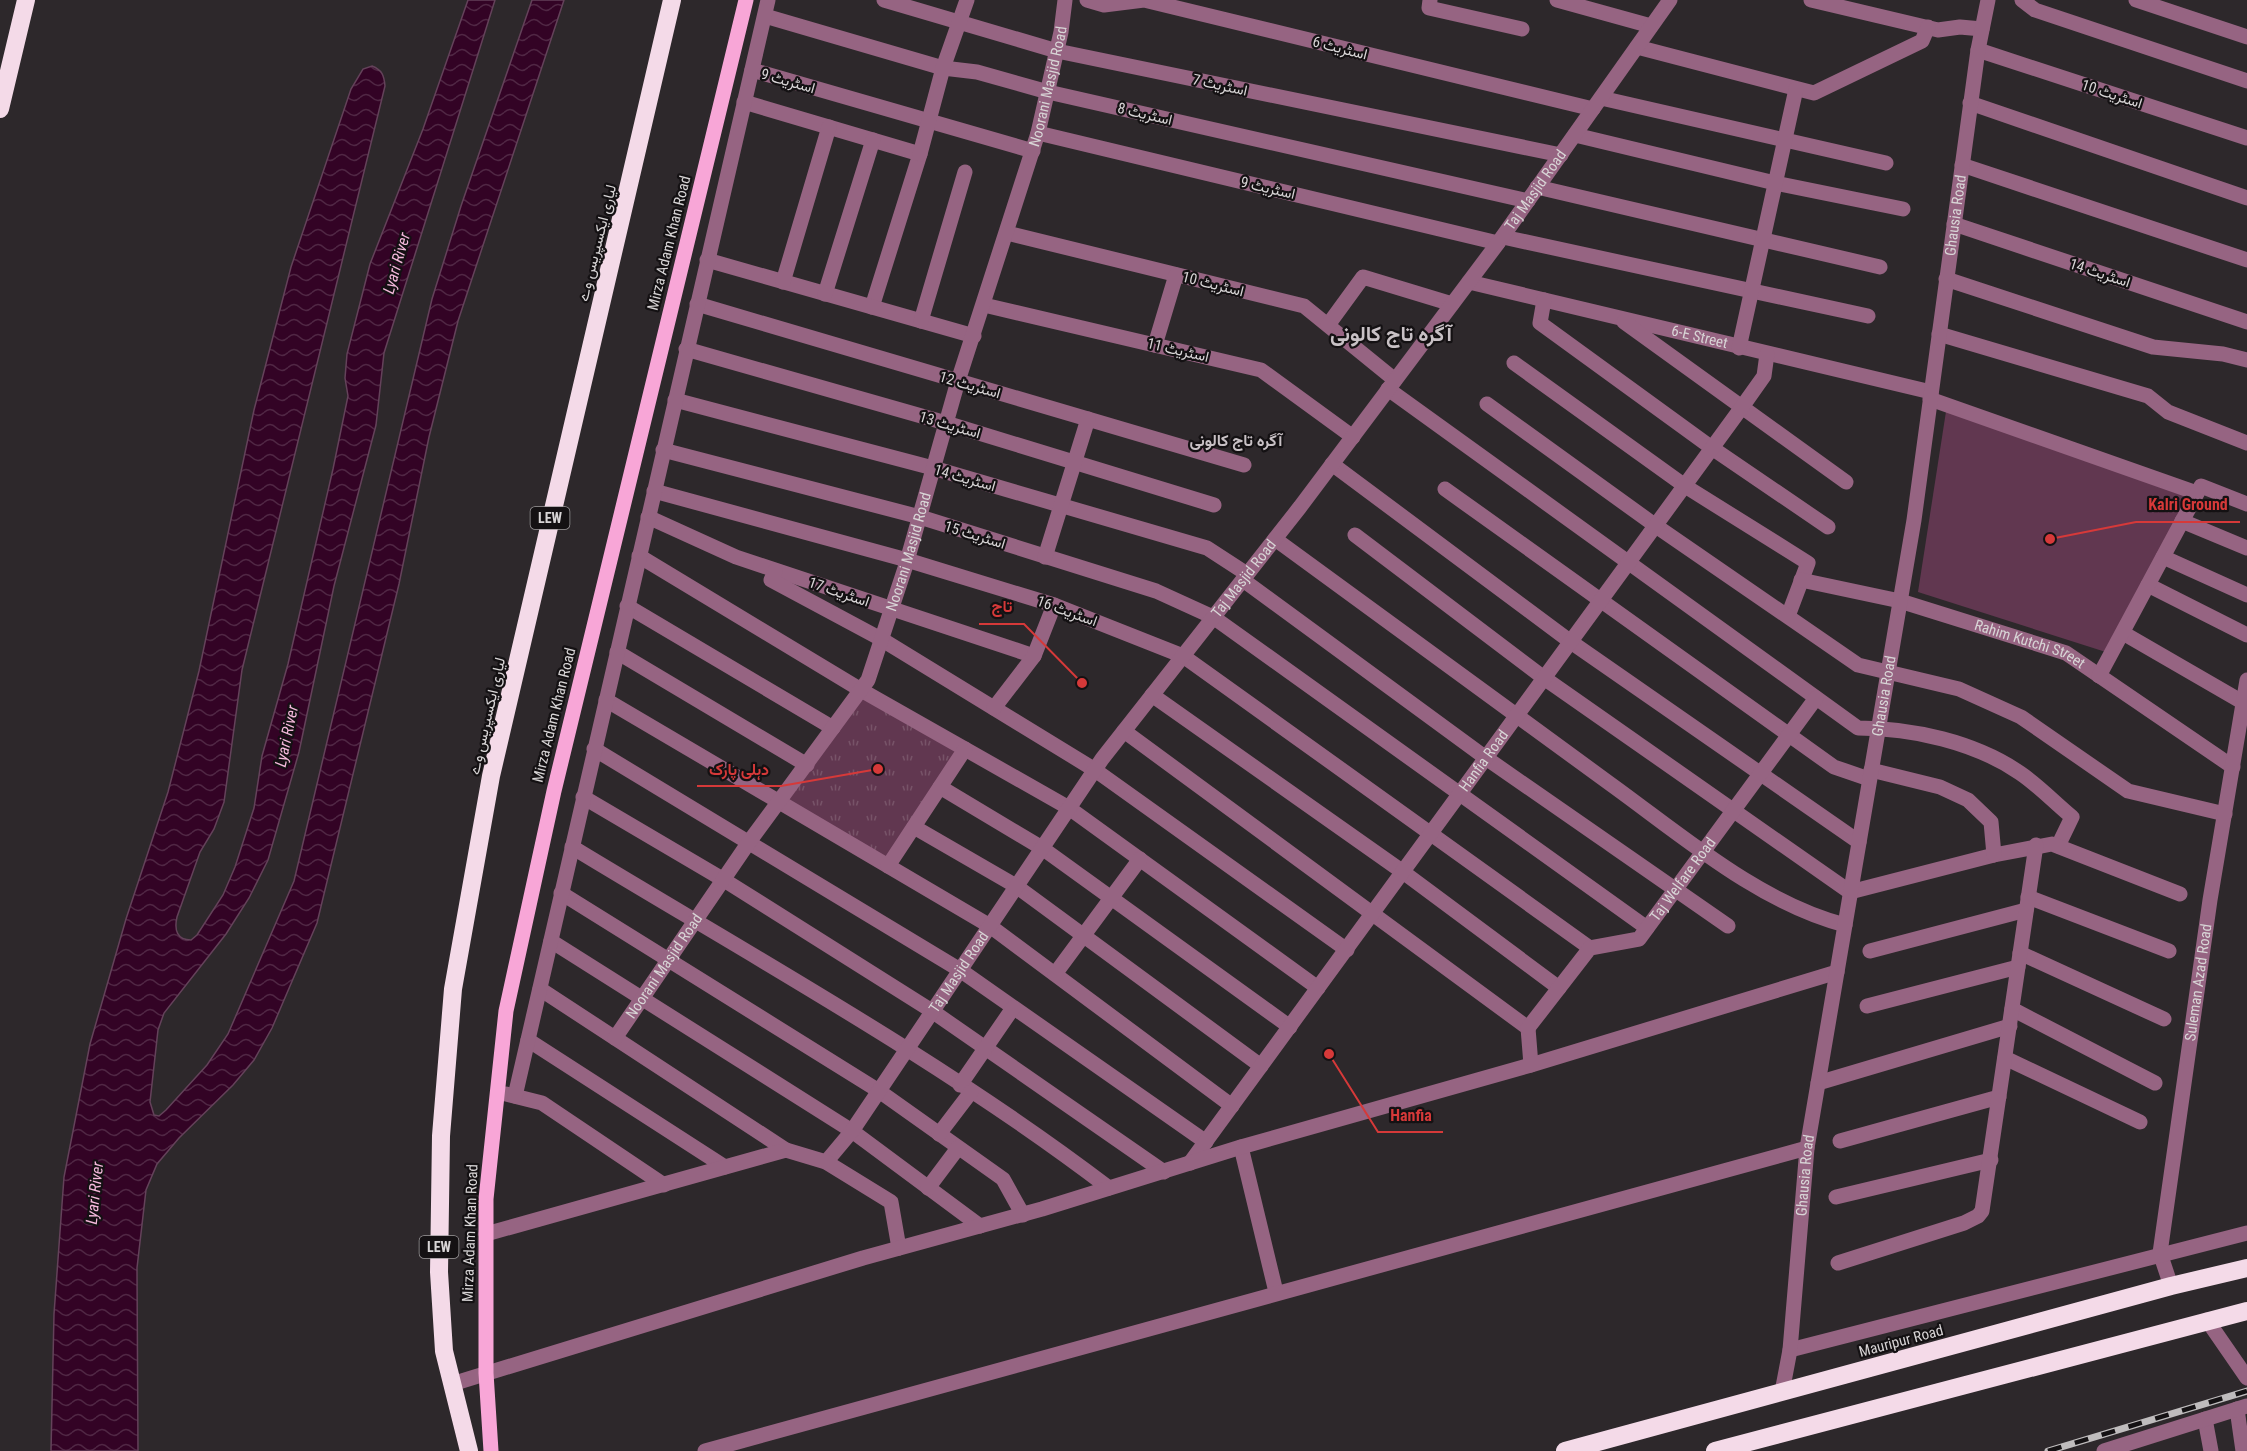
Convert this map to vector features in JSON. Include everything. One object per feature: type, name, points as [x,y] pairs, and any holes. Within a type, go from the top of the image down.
[{"type":"highway","points":[[0,109],[26,0]]},
{"type":"highway","name":"لیاری ایکسپریس وے","points":[[469,1451],[444,1351],[439,1229],[444,1088],[459,949],[491,776],[672,0]]},
{"type":"highway","name":"Mauripur Road","points":[[1564,1451],[2171,1286],[2247,1269]]},
{"type":"highway","points":[[1716,1451],[2247,1311]]},
{"type":"main road","name":"Mirza Adam Khan Road","points":[[490,1451],[486,1373],[486,1199],[506,1011],[554,791],[746,0]]},
{"type":"street","points":[[515,1096],[768,0]]},
{"type":"street","name":"اسٹریٹ 7","points":[[884,0],[1057,51],[1561,155]]},
{"type":"street","points":[[872,307],[920,154],[943,68],[967,0]]},
{"type":"street","name":"Noorani Masjid Road","points":[[615,1038],[749,842],[868,680],[920,518],[958,381],[1033,151],[1057,51],[1065,0]]},
{"type":"street","name":"اسٹریٹ 6","points":[[1087,0],[1104,5],[1144,0],[1597,103],[1785,140],[1886,163]]},
{"type":"street","points":[[1430,0],[1430,8],[1522,29]]},
{"type":"street","points":[[1557,0],[1652,26]]},
{"type":"street","name":"Taj Masjid Road","points":[[826,1162],[852,1131],[1016,886],[1124,730],[1353,437],[1501,240],[1670,0]]},
{"type":"street","points":[[1811,0],[1928,27],[1982,29]]},
{"type":"street","points":[[1987,4],[2001,0]]},
{"type":"street","points":[[2022,0],[2035,10],[2247,81]]},
{"type":"street","points":[[2136,0],[2247,37]]},
{"type":"street","name":"Ghausia Road","points":[[1782,1392],[1790,1350],[1807,1148],[1900,601],[1978,50],[1987,4]]},
{"type":"street","name":"اسٹریٹ 8","points":[[765,16],[943,68],[977,72],[1048,92],[1528,201]]},
{"type":"street","points":[[1637,47],[1814,93],[1922,41],[1928,27]]},
{"type":"street","name":"اسٹریٹ 10","points":[[1978,50],[2247,138]]},
{"type":"street","name":"اسٹریٹ 9","points":[[752,70],[1033,151]]},
{"type":"street","points":[[1739,348],[1796,89]]},
{"type":"street","points":[[744,102],[920,154]]},
{"type":"street","points":[[1971,103],[2247,198]]},
{"type":"street","points":[[783,282],[829,127]]},
{"type":"street","name":"اسٹریٹ 9","points":[[1038,133],[1501,240],[1868,316]]},
{"type":"street","points":[[1575,135],[1775,183],[1904,209]]},
{"type":"street","points":[[825,294],[873,140]]},
{"type":"street","points":[[1962,165],[2247,260]]},
{"type":"street","points":[[921,321],[965,172]]},
{"type":"street","points":[[1538,187],[1880,267]]},
{"type":"street","name":"اسٹریٹ 14","points":[[1954,224],[2247,322]]},
{"type":"street","name":"اسٹریٹ 10","points":[[1007,233],[1304,306],[1328,325],[1392,385],[1628,564],[1858,728],[1878,728],[1946,740],[1989,754],[2021,773],[2072,817],[2058,846]]},
{"type":"street","points":[[707,260],[974,336]]},
{"type":"street","points":[[1155,345],[1176,275]]},
{"type":"street","points":[[1328,325],[1362,277],[1452,304]]},
{"type":"street","points":[[1946,279],[2153,347],[2223,354],[2247,360]]},
{"type":"street","name":"6-E Street","points":[[1469,282],[1930,395],[2197,493],[2201,486],[2247,504]]},
{"type":"street","points":[[1544,300],[1540,323],[1712,448],[1828,527]]},
{"type":"street","name":"اسٹریٹ 12","points":[[696,304],[1244,465]]},
{"type":"street","name":"اسٹریٹ 11","points":[[984,305],[1261,370],[1353,437]]},
{"type":"street","points":[[1617,318],[1846,482]]},
{"type":"street","points":[[1939,334],[2148,396],[2168,412],[2247,443]]},
{"type":"street","name":"اسٹریٹ 13","points":[[686,349],[946,423],[1214,504]]},
{"type":"street","name":"Hanfia Road","points":[[1190,1163],[1742,407],[1764,376],[1767,354]]},
{"type":"street","points":[[1514,363],[1685,486],[1808,563],[1788,616]]},
{"type":"street","name":"اسٹریٹ 14","points":[[675,400],[933,468],[1207,548],[1486,758],[1728,926]]},
{"type":"street","points":[[1487,404],[1656,526],[1858,665],[1959,689],[2021,717],[2128,791],[2225,814]]},
{"type":"street","points":[[1045,557],[1088,419]]},
{"type":"street","name":"اسٹریٹ 15","points":[[663,450],[920,518],[1156,591],[1213,617],[1647,928]]},
{"type":"street","points":[[1332,464],[1571,642],[1859,842]]},
{"type":"street","points":[[1445,489],[1600,602],[1834,767],[1940,787],[1968,800],[1991,822],[1994,855]]},
{"type":"street","name":"اسٹریٹ 16","points":[[654,492],[907,560],[1054,605],[1183,656],[1590,948]]},
{"type":"street","points":[[2099,676],[2197,493]]},
{"type":"street","name":"اسٹریٹ 17","points":[[648,517],[736,557],[1034,656]]},
{"type":"street","points":[[2182,521],[2247,548]]},
{"type":"street","points":[[1355,535],[1544,678],[1850,892],[2036,845],[2058,846],[2180,894]]},
{"type":"street","points":[[1275,538],[1704,851],[1795,908],[1816,918],[1845,925]]},
{"type":"street","points":[[639,556],[861,690],[1069,808],[1318,988]]},
{"type":"street","points":[[2163,557],[2247,595]]},
{"type":"street","points":[[775,570],[771,580],[881,639],[1095,770],[1347,950]]},
{"type":"street","name":"Rahim Kutchi Street","points":[[1801,580],[1900,601],[2066,653],[2233,767]]},
{"type":"street","points":[[2148,585],[2247,635]]},
{"type":"street","points":[[994,708],[1034,656],[1054,605]]},
{"type":"street","points":[[627,606],[833,728]]},
{"type":"street","points":[[2123,633],[2244,703]]},
{"type":"street","points":[[617,651],[807,765]]},
{"type":"street","name":"Suleman Azad Road","points":[[2171,1286],[2160,1253],[2210,900],[2247,680]]},
{"type":"street","points":[[1152,695],[1403,872],[1559,988]]},
{"type":"street","name":"Taj Welfare Road","points":[[1590,948],[1639,939],[1759,772],[1816,698]]},
{"type":"street","points":[[606,700],[990,926],[1232,1106]]},
{"type":"street","points":[[1124,730],[1528,1028]]},
{"type":"street","points":[[594,749],[960,970],[1206,1142]]},
{"type":"street","points":[[888,866],[965,749]]},
{"type":"street","points":[[940,787],[1042,849],[1290,1027]]},
{"type":"street","points":[[584,797],[724,880],[932,1011],[1164,1172]]},
{"type":"street","points":[[914,827],[1016,886],[1261,1066]]},
{"type":"street","points":[[1838,1263],[1964,1223],[1978,1216],[1983,1206],[2036,845]]},
{"type":"street","points":[[572,847],[906,1050],[1056,1148],[1109,1188]]},
{"type":"street","points":[[1055,974],[1140,859]]},
{"type":"street","points":[[561,893],[879,1091],[1003,1179],[1023,1215]]},
{"type":"street","points":[[1870,951],[2027,903],[2169,951]]},
{"type":"street","points":[[551,941],[852,1131],[980,1226]]},
{"type":"street","points":[[1531,1065],[1528,1028],[1590,948]]},
{"type":"street","points":[[1866,1006],[2019,960],[2164,1019]]},
{"type":"street","points":[[452,1384],[899,1248],[1023,1215],[1190,1163],[1531,1065],[1837,972]]},
{"type":"street","points":[[540,989],[786,1150],[826,1162],[891,1202],[899,1248]]},
{"type":"street","points":[[939,1134],[986,1048],[1013,1008]]},
{"type":"street","points":[[2012,1009],[2155,1083]]},
{"type":"street","points":[[1818,1083],[2010,1026]]},
{"type":"street","points":[[528,1040],[724,1167]]},
{"type":"street","points":[[2005,1058],[2140,1122]]},
{"type":"street","points":[[497,1092],[542,1103],[664,1185]]},
{"type":"street","points":[[1840,1141],[1999,1097]]},
{"type":"street","points":[[928,1188],[958,1148]]},
{"type":"street","points":[[1241,1148],[1276,1292]]},
{"type":"street","points":[[705,1451],[1276,1292],[1807,1148]]},
{"type":"street","points":[[486,1234],[786,1150]]},
{"type":"street","points":[[1836,1197],[1991,1160]]},
{"type":"street","points":[[1790,1350],[2160,1253],[2247,1233]]},
{"type":"street","points":[[2207,1320],[2247,1378]]},
{"type":"street","points":[[2104,1451],[2135,1446],[2242,1407],[2243,1451]]},
{"type":"street","points":[[2205,1419],[2211,1451]]},
{"type":"green space","points":[[1947,405],[2198,492],[2112,654],[1918,592]]},
{"type":"green space","points":[[861,690],[965,751],[888,866],[780,802]]},
{"type":"water","name":"Lyari River","points":[[468,0],[495,0],[384,353],[376,425],[334,586],[299,752],[268,860],[249,898],[226,934],[164,1013],[158,1030],[150,1102],[154,1115],[159,1116],[166,1110],[207,1065],[228,1034],[294,881],[432,299],[461,206],[532,0],[564,0],[458,321],[429,437],[399,584],[317,923],[272,1028],[254,1060],[157,1164],[146,1190],[137,1268],[138,1451],[51,1451],[54,1314],[64,1177],[90,1044],[126,919],[168,792],[199,671],[254,410],[291,267],[351,89],[363,69],[372,66],[382,73],[385,86],[242,670],[224,802],[214,829],[200,852],[177,917],[178,933],[186,940],[191,940],[197,935],[223,895],[235,867],[254,808],[262,756],[288,664],[333,469],[348,396],[345,378],[347,354],[370,264],[423,129]]},
{"type":"railway","points":[[2048,1451],[2247,1391]]},
{"type":"place","name":"Kalri Ground","points":[[2050,539]]},
{"type":"place","name":"تاج","points":[[1082,683]]},
{"type":"place","name":"دہلی پارک","points":[[878,769]]},
{"type":"place","name":"Hanfia","points":[[1329,1054]]},
{"type":"district","name":"آگرہ تاج کالونی","points":[[1391,334]]},
{"type":"district","name":"آگرہ تاج کالونی","points":[[1236,440]]}]
